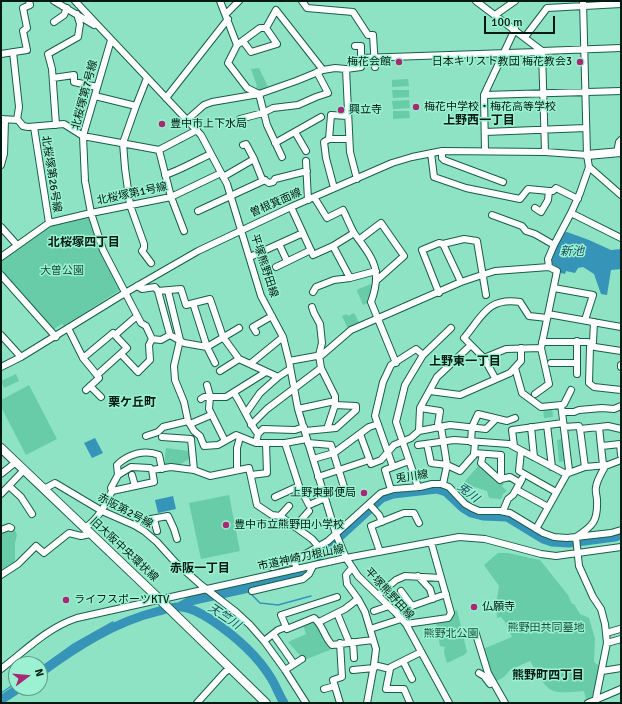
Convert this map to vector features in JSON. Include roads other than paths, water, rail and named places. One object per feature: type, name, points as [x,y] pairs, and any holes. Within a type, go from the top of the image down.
[{"type":"main road","points":[[587,155],[619,152]]},
{"type":"main road","name":"旧大阪中央環状線","points":[[2,450],[14,463],[24,470],[44,489],[86,534],[162,602],[266,703]]},
{"type":"street","points":[[1,54],[27,50],[23,31],[27,28],[23,8],[30,5],[29,1]]},
{"type":"street","points":[[54,1],[99,27]]},
{"type":"street","name":"平塚熊野田線","points":[[75,1],[197,130],[211,154],[231,196],[261,296],[283,337],[298,409],[307,441],[337,537],[346,558],[358,576],[406,624],[450,702]]},
{"type":"street","points":[[220,1],[240,43],[251,52],[277,44],[266,28]]},
{"type":"street","points":[[166,98],[239,1]]},
{"type":"street","points":[[302,1],[307,8],[353,12],[368,35],[373,36],[375,67]]},
{"type":"street","points":[[476,1],[515,29],[542,51],[546,152]]},
{"type":"street","points":[[496,15],[515,1]]},
{"type":"street","points":[[525,37],[547,8],[583,4],[621,4]]},
{"type":"street","points":[[549,267],[548,259],[578,199],[589,167],[586,128],[583,4]]},
{"type":"street","points":[[54,22],[64,15],[67,8]]},
{"type":"street","points":[[240,119],[264,113],[273,108],[298,105],[328,93],[320,71],[276,10],[266,28]]},
{"type":"street","points":[[56,125],[53,78],[48,54],[78,37],[80,24],[77,14]]},
{"type":"street","points":[[266,28],[260,28],[240,43],[228,63],[247,88],[259,94],[267,125],[282,157]]},
{"type":"street","points":[[485,151],[484,95],[515,29]]},
{"type":"street","name":"北桜塚第7号線","points":[[111,40],[84,136],[85,182],[91,213],[104,250],[141,323],[146,326],[152,339]]},
{"type":"street","points":[[187,120],[204,105],[212,102],[259,94],[320,71],[334,68],[346,69],[361,67],[361,46],[355,46]]},
{"type":"street","points":[[362,58],[621,48]]},
{"type":"street","points":[[14,52],[19,107],[17,120]]},
{"type":"street","points":[[346,69],[350,152],[356,179]]},
{"type":"street","points":[[53,78],[74,75],[74,82],[97,87]]},
{"type":"street","points":[[147,78],[123,144],[130,205],[144,244],[142,252],[151,263]]},
{"type":"street","points":[[484,95],[621,91]]},
{"type":"street","points":[[95,96],[136,106]]},
{"type":"street","points":[[329,140],[331,115],[348,116]]},
{"type":"street","points":[[275,143],[321,117]]},
{"type":"street","points":[[1,165],[4,154],[3,120],[18,120],[23,126],[34,127],[64,124],[84,136],[159,150],[197,130]]},
{"type":"street","name":"北桜塚第26号線","points":[[34,127],[49,223]]},
{"type":"street","points":[[485,132],[586,128]]},
{"type":"street","points":[[295,132],[306,151]]},
{"type":"street","points":[[334,188],[326,158],[324,142],[329,140],[349,139]]},
{"type":"street","points":[[619,152],[619,142],[621,140]]},
{"type":"street","points":[[243,145],[246,144],[262,179],[269,183],[275,179],[307,170]]},
{"type":"street","points":[[159,150],[171,197],[184,231]]},
{"type":"street","points":[[442,152],[442,158],[444,160],[503,182]]},
{"type":"street","name":"曽根箕面線","points":[[1,367],[56,337],[125,293],[198,251],[291,207],[392,163],[431,153],[442,152],[546,152],[587,155]]},
{"type":"street","points":[[431,153],[434,177],[466,188],[520,200],[528,189],[553,191],[556,188],[578,199]]},
{"type":"street","points":[[165,175],[179,171],[192,162],[211,154]]},
{"type":"street","name":"北桜塚第1号線","points":[[49,223],[171,197],[222,175],[254,159]]},
{"type":"street","points":[[306,161],[311,198],[327,218],[343,210],[354,233],[360,239],[376,266],[377,280],[371,302],[396,362]]},
{"type":"street","points":[[589,167],[621,195]]},
{"type":"street","points":[[198,211],[264,180]]},
{"type":"street","points":[[535,208],[541,212],[548,200],[549,191]]},
{"type":"street","points":[[291,207],[313,255],[333,246],[354,233]]},
{"type":"street","points":[[571,213],[621,238]]},
{"type":"street","points":[[492,215],[522,226],[526,231],[535,234],[554,245]]},
{"type":"street","points":[[360,239],[381,222],[404,256],[377,280]]},
{"type":"street","points":[[1,257],[49,223]]},
{"type":"street","points":[[1,227],[17,245]]},
{"type":"street","points":[[250,257],[303,232]]},
{"type":"street","points":[[439,293],[422,250],[438,243],[443,244],[464,239],[476,241],[486,295]]},
{"type":"street","points":[[279,244],[287,261]]},
{"type":"street","points":[[443,244],[461,282]]},
{"type":"street","points":[[333,246],[350,278]]},
{"type":"street","points":[[276,267],[311,250]]},
{"type":"street","points":[[289,361],[322,355],[351,330],[482,274],[495,271],[549,267],[557,271],[541,345],[549,384],[535,394]]},
{"type":"street","points":[[313,292],[316,287],[334,280],[350,278],[376,271]]},
{"type":"street","points":[[1,275],[56,337]]},
{"type":"street","points":[[137,286],[142,289],[155,287],[158,291],[170,335],[184,343],[207,347],[239,328]]},
{"type":"street","points":[[554,288],[593,295],[585,320]]},
{"type":"street","points":[[158,291],[181,289],[186,305],[210,299],[223,337],[239,359],[278,377]]},
{"type":"street","points":[[168,291],[180,340],[174,366],[175,380],[184,402],[189,422],[200,436],[204,446],[218,445],[236,435],[256,443],[307,441],[331,445],[344,487]]},
{"type":"street","points":[[495,378],[484,358],[464,338],[474,327],[484,312],[501,302],[511,300],[520,302],[529,316],[547,316],[585,320],[621,327],[621,323]]},
{"type":"street","points":[[193,303],[207,347],[215,363]]},
{"type":"street","points":[[312,307],[320,324],[322,343],[319,355],[321,368],[336,396],[327,429]]},
{"type":"street","points":[[83,358],[114,333],[116,335],[138,316]]},
{"type":"street","points":[[256,332],[253,327],[272,316]]},
{"type":"street","points":[[594,322],[589,383],[594,386],[621,390]]},
{"type":"street","points":[[68,328],[83,358],[99,378],[88,388],[101,397]]},
{"type":"street","points":[[418,487],[396,422],[405,385],[423,355],[451,328]]},
{"type":"street","points":[[1,335],[21,357]]},
{"type":"street","points":[[97,375],[126,348],[116,335]]},
{"type":"street","points":[[120,354],[138,372],[150,360],[149,345],[152,339],[161,340],[170,335]]},
{"type":"street","points":[[250,364],[283,337]]},
{"type":"street","points":[[484,358],[506,349],[577,341],[588,342],[595,347],[621,351]]},
{"type":"street","points":[[577,341],[577,374]]},
{"type":"street","points":[[419,431],[420,408],[437,377],[471,344]]},
{"type":"street","points":[[430,390],[460,395],[495,378],[510,373],[521,361],[521,348]]},
{"type":"street","points":[[392,467],[375,416],[383,382],[392,365],[396,362],[416,349],[423,355]]},
{"type":"street","points":[[229,374],[223,369],[239,359]]},
{"type":"street","points":[[551,363],[577,363]]},
{"type":"street","points":[[251,425],[294,388],[321,368]]},
{"type":"street","points":[[515,368],[522,394],[541,407],[564,404],[571,390]]},
{"type":"street","points":[[246,413],[260,392],[290,369]]},
{"type":"street","points":[[201,399],[210,396],[226,396],[234,393],[266,372]]},
{"type":"street","points":[[207,385],[210,396],[209,409],[225,441]]},
{"type":"street","points":[[234,393],[244,409],[251,425],[258,434]]},
{"type":"street","points":[[256,443],[258,434],[263,429],[295,430],[336,428],[356,410],[356,406],[335,403],[298,409]]},
{"type":"street","points":[[536,529],[569,470],[561,405]]},
{"type":"street","points":[[562,412],[602,408],[614,409],[621,406]]},
{"type":"street","points":[[420,408],[440,411],[438,424],[442,427],[447,465],[443,484]]},
{"type":"street","points":[[427,444],[431,463],[447,465],[460,470],[474,453],[472,427],[478,414],[507,420],[515,418]]},
{"type":"street","points":[[159,433],[163,427],[189,422],[211,415]]},
{"type":"street","points":[[484,442],[486,429],[496,418]]},
{"type":"street","points":[[313,459],[334,453],[369,427],[378,424]]},
{"type":"street","points":[[360,434],[371,464],[382,460],[394,445],[411,438],[419,431],[450,425],[486,429]]},
{"type":"street","points":[[547,425],[552,467]]},
{"type":"street","points":[[514,446],[512,430],[547,425],[579,426],[585,467]]},
{"type":"street","points":[[580,429],[608,426],[621,429]]},
{"type":"street","points":[[531,427],[534,457]]},
{"type":"street","points":[[595,702],[607,643],[606,633],[601,609],[593,598],[580,570],[576,540],[595,522],[597,483],[605,465],[599,427]]},
{"type":"street","points":[[146,436],[159,433],[192,439],[194,470]]},
{"type":"street","points":[[237,470],[237,448],[240,436]]},
{"type":"street","points":[[418,446],[454,440],[509,444],[566,474],[585,467],[605,465],[621,460]]},
{"type":"street","points":[[251,475],[267,473],[266,443]]},
{"type":"street","points":[[285,443],[298,486],[309,505],[325,498]]},
{"type":"street","points":[[602,446],[620,444],[621,455]]},
{"type":"street","points":[[521,451],[519,471],[556,492]]},
{"type":"street","points":[[118,475],[117,465],[122,460],[131,455],[140,453],[159,455],[162,469]]},
{"type":"street","points":[[474,453],[501,455],[501,479]]},
{"type":"street","points":[[483,454],[481,463],[500,480],[510,477],[520,483]]},
{"type":"street","points":[[318,477],[369,460]]},
{"type":"street","points":[[391,490],[385,470],[409,461]]},
{"type":"street","points":[[1,474],[14,463]]},
{"type":"street","points":[[1,575],[18,564],[36,546],[44,553],[69,533],[86,534],[91,524],[102,511],[118,475],[131,467],[150,468]]},
{"type":"street","points":[[112,491],[154,482],[152,470],[172,467],[194,470],[210,476],[249,468],[257,505],[272,515],[280,516],[312,539],[319,547]]},
{"type":"street","points":[[1,494],[24,470]]},
{"type":"street","points":[[132,475],[135,486]]},
{"type":"street","points":[[503,512],[508,499],[517,490],[524,475]]},
{"type":"street","name":"赤阪第2号線","points":[[44,489],[55,483],[102,511],[144,531],[157,542],[175,562],[206,589],[236,612],[264,642],[285,670],[306,703]]},
{"type":"street","name":"兎川線","points":[[272,567],[296,560],[337,537],[371,506],[381,493],[391,490],[432,484],[443,484],[472,508],[482,511],[503,512],[516,516],[536,529],[554,537],[576,540],[621,530]]},
{"type":"street","points":[[9,486],[20,497],[32,514]]},
{"type":"street","points":[[275,497],[298,486]]},
{"type":"street","points":[[517,490],[548,507]]},
{"type":"street","points":[[280,516],[289,506]]},
{"type":"street","points":[[371,506],[379,515],[382,522]]},
{"type":"street","points":[[295,527],[309,511]]},
{"type":"street","points":[[380,552],[371,526],[404,513],[414,513],[419,523]]},
{"type":"street","points":[[134,525],[140,521],[168,516],[177,539]]},
{"type":"street","points":[[154,519],[157,531]]},
{"type":"street","points":[[1,530],[9,527],[11,528]]},
{"type":"street","name":"市道神崎刀根山線","points":[[1,669],[50,630],[64,622],[162,602],[206,589],[346,558],[459,537],[485,539],[541,554],[556,556],[621,547]]},
{"type":"street","points":[[406,624],[448,618],[451,613],[431,542]]},
{"type":"street","points":[[296,560],[294,562],[296,570]]},
{"type":"street","points":[[252,590],[302,580],[307,576],[313,566]]},
{"type":"street","points":[[352,568],[346,575],[347,584],[365,612],[376,649],[367,703]]},
{"type":"street","points":[[378,595],[400,578],[405,576],[441,578]]},
{"type":"street","points":[[418,576],[430,589],[433,599]]},
{"type":"street","points":[[401,591],[412,606]]},
{"type":"street","points":[[395,612],[446,594]]},
{"type":"street","points":[[286,627],[281,615],[337,597]]},
{"type":"street","points":[[319,622],[358,599]]},
{"type":"street","points":[[374,611],[389,606]]},
{"type":"street","points":[[299,609],[304,622]]},
{"type":"street","points":[[336,613],[351,642],[354,658]]},
{"type":"street","points":[[264,642],[273,634],[286,627],[287,629],[314,618],[319,622],[329,642],[332,644],[373,640]]},
{"type":"street","points":[[370,629],[401,618]]},
{"type":"street","points":[[606,633],[620,629]]},
{"type":"street","points":[[475,631],[488,673],[505,703]]},
{"type":"street","points":[[273,634],[294,664]]},
{"type":"street","points":[[607,643],[621,638]]},
{"type":"street","points":[[340,643],[342,677],[333,680],[340,703]]},
{"type":"street","points":[[410,703],[404,689],[386,688],[390,667],[421,652]]},
{"type":"street","points":[[285,670],[302,659]]},
{"type":"street","points":[[403,661],[412,679]]},
{"type":"street","points":[[354,670],[374,667],[390,669]]},
{"type":"street","points":[[602,670],[621,668]]},
{"type":"street","points":[[197,703],[225,672],[230,669]]},
{"type":"street","points":[[479,673],[488,680],[492,687],[496,688]]},
{"type":"street","points":[[324,689],[335,686]]},
{"type":"street","points":[[588,703],[595,702],[621,689]]},
{"type":"water","name":"新池","points":[[567,232],[611,250],[621,249],[621,269],[611,270],[607,295],[601,294],[594,274],[583,267],[578,268],[575,273],[566,271],[565,274],[561,273],[558,268],[551,263],[550,258],[562,233]]},
{"type":"water","points":[[95,438],[103,453],[92,458],[84,443]]},
{"type":"water","points":[[173,496],[176,509],[158,513],[155,500]]},
{"type":"waterway","name":"兎川","points":[[318,558],[382,498],[393,494],[437,489],[446,492],[463,508],[471,513],[483,516],[507,517],[543,539],[552,542],[569,543],[621,535]]},
{"type":"waterway","name":"兎川","points":[[179,607],[190,601],[298,577],[304,574]]},
{"type":"waterway","points":[[250,593],[260,603],[278,605],[311,596]]},
{"type":"waterway","name":"天竺川","points":[[48,667],[82,644],[111,628],[142,616],[170,608],[182,607],[194,610],[206,616],[245,646],[273,681],[284,703]]},
{"type":"waterway","points":[[48,662],[72,645],[113,622]]},
{"type":"waterway","points":[[1,693],[8,688]]},
{"type":"waterway","name":"天竺川","points":[[1,700],[8,695]]},
{"type":"place","name":"梅花会館","points":[[399,62]]},
{"type":"place","name":"日本キリスト教団 梅花教会3","points":[[580,62]]},
{"type":"place","name":"梅花中学校・梅花高等学校","points":[[416,107]]},
{"type":"place","name":"興立寺","points":[[341,110]]},
{"type":"place","name":"豊中市上下水局","points":[[162,124]]},
{"type":"place","name":"上野東郵便局","points":[[364,493]]},
{"type":"place","name":"豊中市立熊野田小学校","points":[[226,525]]},
{"type":"place","name":"ライフスポーツKTV","points":[[66,600]]},
{"type":"place","name":"仏願寺","points":[[474,607]]},
{"type":"district","name":"上野西一丁目","points":[[479,121]]},
{"type":"district","name":"北桜塚四丁目","points":[[84,243]]},
{"type":"district","name":"上野東一丁目","points":[[465,362]]},
{"type":"district","name":"栗ケ丘町","points":[[132,403]]},
{"type":"district","name":"赤阪一丁目","points":[[200,569]]},
{"type":"district","name":"熊野町四丁目","points":[[548,676]]},
{"type":"park label","name":"大曽公園","points":[[62,271]]},
{"type":"park label","name":"熊野田共同墓地","points":[[546,628]]},
{"type":"park label","name":"熊野北公園","points":[[451,634]]}]
